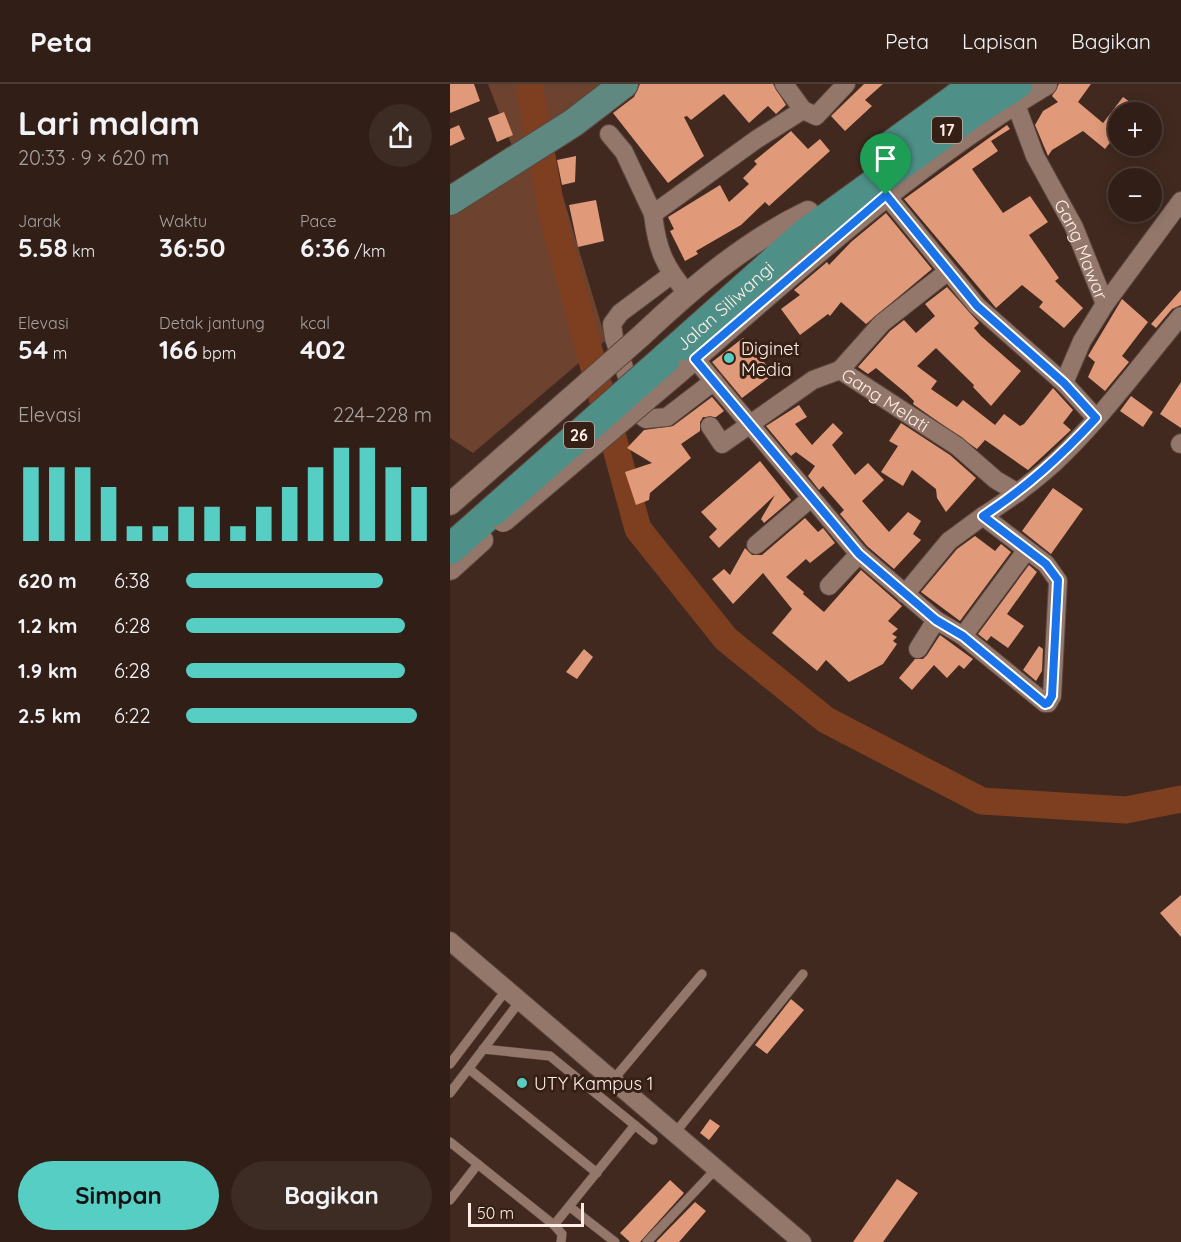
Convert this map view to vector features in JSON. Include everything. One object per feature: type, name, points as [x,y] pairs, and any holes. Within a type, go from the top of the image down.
[{"type":"highway","name":"26","points":[[937,112],[962,84]]},
{"type":"highway","name":"Jalan Siliwangi","points":[[667,355],[808,212],[880,153],[976,84]]},
{"type":"highway","name":"Jalan Siliwangi","points":[[453,542],[488,503],[667,355],[805,234],[883,187],[1016,93]]},
{"type":"main road","points":[[450,201],[573,123],[624,84]]},
{"type":"street","points":[[784,84],[803,110],[816,116],[846,84]]},
{"type":"street","points":[[1016,93],[1046,84]]},
{"type":"street","name":"Gang Mawar","points":[[1016,93],[1035,156],[1074,227],[1105,304],[1082,341],[1064,383]]},
{"type":"street","points":[[653,214],[757,139],[803,110]]},
{"type":"street","points":[[609,134],[624,152],[653,214],[656,238],[664,264],[687,293]]},
{"type":"street","points":[[883,187],[947,272],[977,306],[1064,383],[1096,418]]},
{"type":"street","points":[[1105,304],[1181,201]]},
{"type":"street","points":[[808,212],[775,228],[687,293],[667,355],[714,381],[859,554],[936,620],[963,636],[1045,704],[1052,696],[1058,580],[1046,564],[983,516]]},
{"type":"street","name":"Gang Melati","points":[[947,272],[882,323],[840,370],[957,446],[996,480],[1018,493]]},
{"type":"street","points":[[671,275],[620,313],[612,324],[614,338],[640,415],[646,419],[667,417],[714,381]]},
{"type":"street","points":[[905,594],[950,541],[1018,493],[1054,463],[1096,418],[1181,316]]},
{"type":"street","points":[[710,426],[723,444],[813,381],[840,370]]},
{"type":"street","points":[[756,545],[811,498]]},
{"type":"street","points":[[450,504],[488,503]]},
{"type":"street","name":"26","points":[[450,568],[488,503]]},
{"type":"street","points":[[963,636],[1026,551]]},
{"type":"street","points":[[829,586],[859,554]]},
{"type":"street","points":[[918,649],[936,620]]},
{"type":"street","points":[[450,941],[796,1237]]},
{"type":"lane","points":[[612,1080],[702,974]]},
{"type":"lane","points":[[675,1133],[803,974]]},
{"type":"lane","points":[[450,1093],[483,1049],[513,995]]},
{"type":"lane","points":[[450,1064],[513,995]]},
{"type":"lane","points":[[483,1049],[550,1056],[653,1140]]},
{"type":"lane","points":[[469,1069],[597,1173]]},
{"type":"lane","points":[[554,1225],[635,1125]]},
{"type":"lane","points":[[450,1142],[554,1225],[562,1234],[561,1242]]},
{"type":"lane","points":[[450,1200],[478,1164]]},
{"type":"lane","points":[[647,1242],[716,1169]]},
{"type":"lane","points":[[570,1207],[615,1242]]},
{"type":"shaded area","points":[[488,84],[601,84],[546,127],[512,146]]},
{"type":"shaded area","points":[[546,140],[606,340],[473,453],[450,438],[450,200]]},
{"type":"building","points":[[450,84],[474,84],[480,101],[450,113]]},
{"type":"building","points":[[640,84],[773,84],[786,105],[776,114],[768,106],[749,123],[724,94],[691,120],[687,116],[684,117],[704,156],[668,183],[613,113],[634,97]]},
{"type":"building","points":[[864,84],[883,84],[865,100],[872,106],[845,131],[831,116]]},
{"type":"building","points":[[1059,84],[1091,84],[1078,102],[1103,123],[1108,116],[1108,145],[1105,149],[1083,131],[1052,150],[1048,156],[1035,125],[1043,111],[1058,102],[1052,96]]},
{"type":"building","points":[[1123,97],[1130,102],[1119,102]]},
{"type":"building","points":[[504,112],[513,135],[497,142],[488,118]]},
{"type":"building","points":[[459,125],[465,139],[450,146],[450,129]]},
{"type":"building","points":[[1007,125],[1010,129],[991,141],[998,151],[972,169],[1003,213],[1030,196],[1048,222],[1029,235],[1059,278],[1055,281],[1083,308],[1064,328],[1039,307],[1043,302],[1022,285],[996,308],[904,199]]},
{"type":"building","points":[[791,131],[808,149],[820,139],[830,151],[769,206],[765,202],[741,225],[696,251],[698,254],[685,261],[670,231],[674,229],[668,217],[720,185],[729,202],[749,184],[743,178],[757,164],[754,161]]},
{"type":"building","points":[[576,156],[575,182],[562,185],[557,160]]},
{"type":"building","points":[[596,200],[604,241],[578,247],[569,205]]},
{"type":"building","points":[[886,213],[932,269],[866,324],[841,302],[830,316],[828,314],[800,335],[781,309],[800,295],[794,290],[827,262],[829,265],[851,242]]},
{"type":"building","points":[[947,287],[979,323],[974,328],[981,336],[1021,371],[991,406],[973,387],[974,385],[936,348],[917,366],[937,381],[931,389],[957,407],[963,400],[995,425],[1004,414],[1020,426],[1024,424],[1053,388],[1073,410],[1063,423],[1071,430],[1028,470],[985,440],[977,449],[913,404],[914,401],[907,394],[876,368],[868,374],[858,367],[890,331],[904,320],[916,333],[935,316],[925,304]]},
{"type":"building","points":[[1181,290],[1181,305],[1172,309],[1156,328],[1151,324]]},
{"type":"building","points":[[1122,299],[1148,322],[1122,356],[1129,362],[1105,391],[1088,377],[1095,362],[1088,356]]},
{"type":"building","points":[[743,338],[774,374],[742,398],[712,362]]},
{"type":"building","points":[[1181,382],[1181,428],[1160,414]]},
{"type":"building","points":[[1131,396],[1153,412],[1143,427],[1120,411]]},
{"type":"building","points":[[712,397],[724,411],[716,417],[703,417],[700,422],[700,431],[681,444],[691,458],[650,493],[649,500],[636,505],[625,472],[652,463],[627,448],[644,430],[673,426]]},
{"type":"building","points":[[799,405],[807,417],[795,424],[812,445],[833,423],[843,433],[832,445],[855,475],[868,463],[884,480],[862,501],[889,532],[908,512],[921,521],[913,534],[921,540],[894,569],[867,546],[840,514],[844,510],[823,486],[819,490],[808,476],[815,466],[796,452],[791,456],[766,426]]},
{"type":"building","points":[[901,423],[950,455],[976,478],[946,512],[937,498],[936,489],[912,470],[903,486],[881,472],[898,446],[889,441]]},
{"type":"building","points":[[760,461],[791,500],[764,523],[761,519],[775,495],[719,548],[709,537],[717,529],[701,512]]},
{"type":"building","points":[[1053,488],[1083,509],[1051,554],[1022,531]]},
{"type":"building","points":[[805,518],[818,532],[823,528],[835,543],[810,563],[806,559],[786,577],[804,592],[803,594],[824,612],[861,570],[902,606],[888,621],[898,629],[892,634],[897,637],[893,641],[897,644],[883,664],[849,682],[826,660],[817,671],[772,633],[792,609],[763,573],[733,604],[712,579],[724,569],[730,575],[745,548],[752,555],[762,555]]},
{"type":"building","points":[[975,536],[995,551],[1001,544],[1011,552],[960,621],[921,592],[957,549]]},
{"type":"building","points":[[1029,565],[1037,572],[1007,614],[1024,626],[1008,648],[991,636],[987,641],[978,634]]},
{"type":"building","points":[[940,635],[973,659],[964,669],[959,665],[947,678],[934,665],[912,690],[899,678],[915,659],[923,659],[927,655]]},
{"type":"building","points":[[1039,646],[1043,649],[1042,671],[1036,681],[1023,670]]},
{"type":"building","points":[[584,649],[593,657],[577,679],[566,672]]},
{"type":"building","points":[[1181,895],[1181,937],[1160,913]]},
{"type":"building","points":[[791,999],[804,1010],[767,1054],[755,1045]]},
{"type":"building","points":[[710,1119],[720,1126],[709,1140],[700,1133]]},
{"type":"building","points":[[897,1179],[918,1193],[883,1242],[853,1242]]},
{"type":"building","points":[[670,1180],[684,1193],[640,1242],[630,1242],[620,1233]]},
{"type":"building","points":[[695,1202],[706,1211],[679,1242],[656,1242]]},
{"type":"waterway","points":[[529,84],[553,218],[638,529],[726,639],[826,720],[982,801],[1126,810],[1181,799]]},
{"type":"place","name":"Diginet Media","points":[[729,358]]},
{"type":"place","name":"UTY Kampus 1","points":[[522,1083]]},
{"type":"route","points":[[886,195],[977,306],[1064,383],[1096,418],[1054,463],[1018,493],[983,516],[1046,564],[1058,580],[1052,696],[1045,704],[1002,671],[963,636],[936,620],[883,577],[859,554],[695,359],[886,195]]}]
